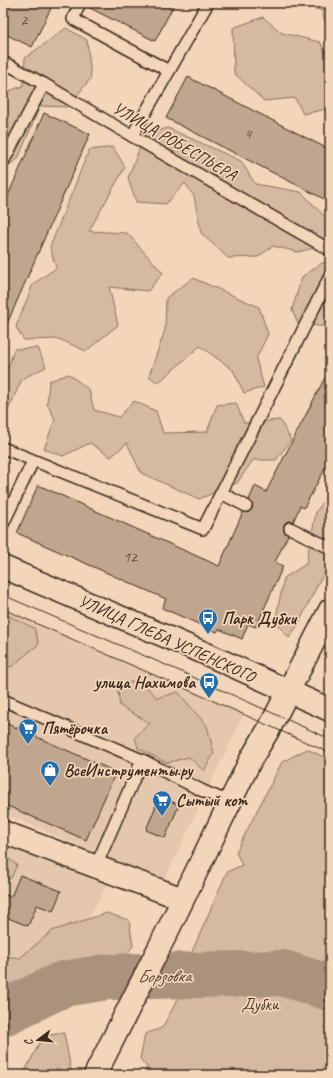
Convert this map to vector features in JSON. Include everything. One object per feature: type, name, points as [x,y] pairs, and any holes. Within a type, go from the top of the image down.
[{"type":"street","name":"УЛИЦА ГЛЕБА УСПЕНСКОГО","points":[[3,567],[202,652],[330,710]]},
{"type":"street","points":[[95,1075],[169,928],[229,802],[251,759],[270,727],[287,691],[330,610]]},
{"type":"street","points":[[3,832],[183,899]]},
{"type":"lane","points":[[80,3],[73,19],[170,71]]},
{"type":"lane","points":[[132,136],[208,3]]},
{"type":"lane","name":"УЛИЦА РОБЕСПЬЕРА","points":[[3,62],[44,84],[330,250]]},
{"type":"lane","points":[[3,162],[44,84]]},
{"type":"lane","points":[[3,448],[203,529],[330,276]]},
{"type":"lane","points":[[3,524],[34,461]]},
{"type":"lane","points":[[221,493],[246,506]]},
{"type":"lane","points":[[290,528],[330,548]]},
{"type":"lane","points":[[3,700],[142,760],[202,791],[229,802]]},
{"type":"lane","points":[[96,866],[142,760]]},
{"type":"shaded area","points":[[3,609],[244,714],[163,882],[3,813]]},
{"type":"shaded area","points":[[3,845],[108,884],[75,941],[36,962],[3,963]]},
{"type":"green space","points":[[299,3],[330,3],[330,36],[321,10],[301,6]]},
{"type":"green space","points":[[263,17],[282,33],[320,42],[330,61],[330,103],[327,109],[303,114],[295,98],[264,101],[234,73],[233,28]]},
{"type":"green space","points":[[66,28],[87,40],[91,78],[68,107],[40,106],[18,159],[3,169],[3,93],[23,86],[25,58]]},
{"type":"green space","points":[[168,128],[241,161],[255,184],[301,192],[330,222],[330,244],[298,252],[273,246],[258,257],[228,258],[201,233],[194,196],[185,183],[166,204],[136,202],[128,178],[145,134]]},
{"type":"green space","points":[[113,147],[125,167],[89,231],[127,233],[163,273],[148,291],[109,287],[118,325],[86,351],[59,339],[24,340],[16,327],[33,284],[56,268],[50,247],[89,150]]},
{"type":"green space","points":[[330,262],[330,327],[298,324],[292,310],[302,277],[322,263]]},
{"type":"green space","points":[[193,278],[259,307],[268,334],[256,359],[264,387],[244,393],[233,370],[200,346],[158,383],[149,376],[165,330],[166,298]]},
{"type":"green space","points":[[38,348],[46,367],[22,379],[6,415],[3,416],[3,368],[9,366],[14,349]]},
{"type":"green space","points":[[69,374],[89,390],[94,410],[119,417],[134,401],[156,411],[163,433],[207,432],[217,405],[236,403],[244,423],[280,420],[291,440],[276,460],[253,460],[237,483],[199,499],[141,473],[127,443],[111,457],[90,443],[63,456],[44,449],[55,419],[47,404],[49,381]]},
{"type":"green space","points":[[330,492],[330,565],[319,582],[298,625],[289,638],[275,622],[284,578],[306,564],[316,512]]},
{"type":"green space","points":[[3,613],[34,628],[39,644],[11,667],[3,664]]},
{"type":"green space","points":[[140,680],[157,698],[178,692],[207,726],[214,753],[204,771],[189,757],[167,763],[138,748],[135,737],[150,723],[120,706],[117,685]]},
{"type":"green space","name":"Дубки","points":[[307,749],[330,760],[330,1075],[143,1075],[147,1067],[140,1059],[145,1034],[162,1028],[185,986],[191,986],[184,970],[227,872],[242,865],[236,852],[282,762]]},
{"type":"green space","points":[[3,854],[17,865],[11,878],[3,881]]},
{"type":"green space","points":[[106,913],[129,920],[133,946],[93,993],[11,1019],[3,1018],[3,956],[20,958],[52,931]]},
{"type":"green space","points":[[64,1033],[72,1075],[23,1075],[43,1036]]},
{"type":"water","points":[[275,956],[330,972],[330,1008],[278,995],[232,988],[173,986],[186,961]]},
{"type":"building","points":[[3,3],[41,3],[51,8],[32,47],[3,33]]},
{"type":"building","points":[[87,3],[175,3],[155,41],[86,6]]},
{"type":"building","points":[[188,77],[330,150],[330,202],[166,118]]},
{"type":"building","points":[[44,113],[90,134],[3,333],[3,207]]},
{"type":"building","points":[[330,368],[330,459],[304,508],[300,506],[293,522],[286,522],[284,525],[284,532],[288,535],[275,562],[283,566],[256,627],[248,624],[242,639],[219,629],[217,632],[162,608],[166,599],[17,533],[38,485],[219,566],[243,512],[249,512],[252,509],[252,503],[249,500],[255,486],[266,492]]},
{"type":"building","points":[[3,722],[116,772],[86,840],[3,804]]},
{"type":"building","name":"Сытый кот","points":[[160,796],[179,805],[165,838],[146,830]]},
{"type":"building","points":[[20,875],[61,891],[53,911],[37,905],[28,926],[3,916],[3,894],[11,897]]},
{"type":"waterway","name":"Борзовка","points":[[3,1013],[63,984],[107,977],[283,973],[330,988]]},
{"type":"tram line","points":[[3,595],[175,669],[330,739]]},
{"type":"tram line","points":[[3,609],[330,753]]},
{"type":"place","name":"Парк Дубки","points":[[208,635]]},
{"type":"place","name":"улица Нахимова","points":[[209,699]]},
{"type":"place","name":"Пятёрочка","points":[[28,745]]},
{"type":"place","name":"ВсеИнструменты.ру","points":[[50,787]]},
{"type":"place","name":"Сытый кот","points":[[162,817]]}]
